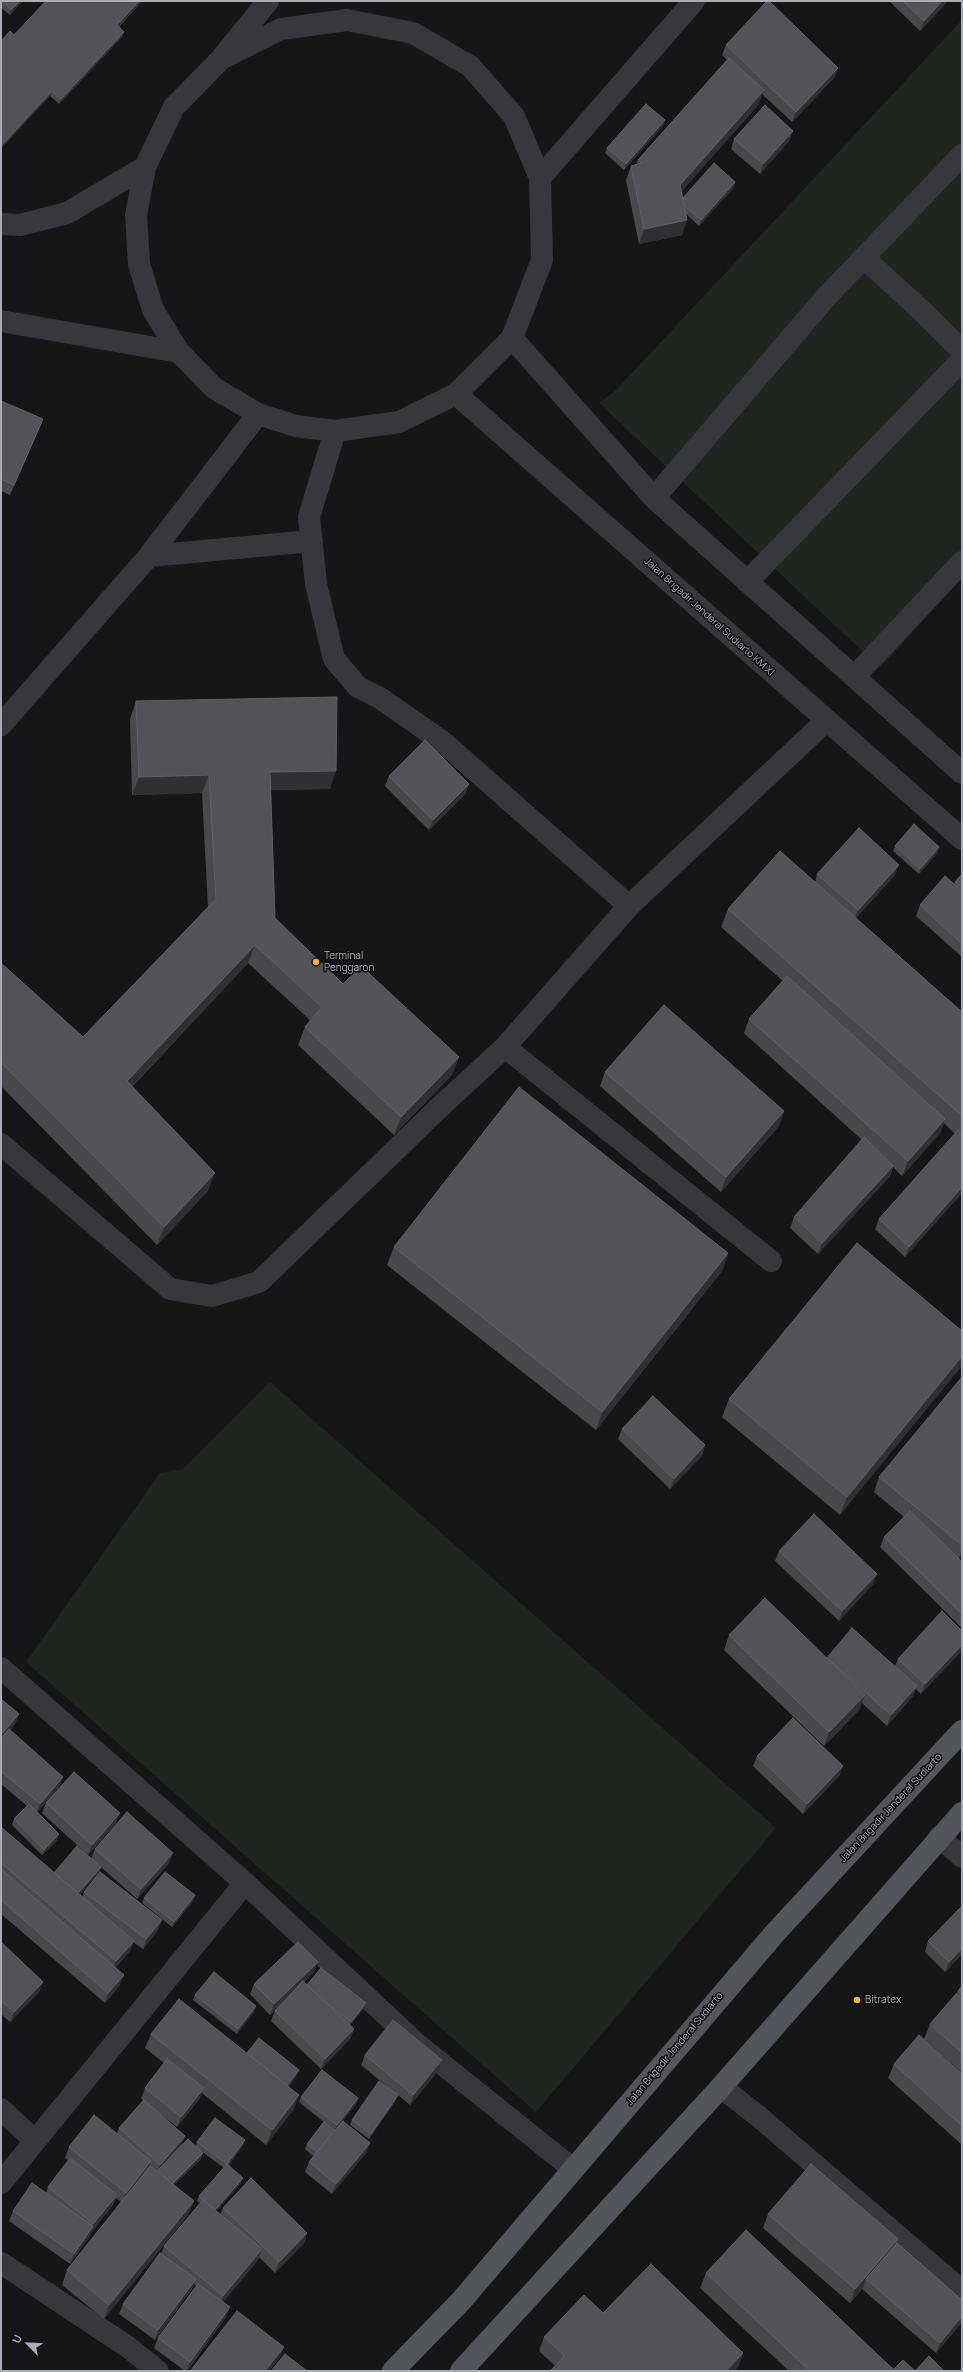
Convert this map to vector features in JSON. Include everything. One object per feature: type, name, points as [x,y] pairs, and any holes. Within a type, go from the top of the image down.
[{"type":"main road","name":"Jalan Brigadir Jenderal Sudiarto","points":[[393,2371],[461,2301],[775,1933],[962,1731]]},
{"type":"main road","points":[[465,2370],[721,2087],[939,1837],[962,1813]]},
{"type":"street","points":[[221,59],[281,29],[347,20],[413,33],[470,66],[514,116],[540,178],[542,260],[512,338],[456,394],[399,422],[335,431],[296,426],[258,414],[214,388],[179,352],[153,310],[139,264],[136,215],[144,167],[174,107],[221,59],[268,1]]},
{"type":"street","points":[[540,178],[694,1]]},
{"type":"street","points":[[654,498],[827,296],[962,154]]},
{"type":"street","points":[[1,224],[20,225],[67,213],[144,167]]},
{"type":"street","points":[[864,258],[922,311],[962,352]]},
{"type":"street","points":[[1,321],[179,352]]},
{"type":"street","points":[[512,338],[654,498],[962,773]]},
{"type":"street","points":[[747,582],[962,360]]},
{"type":"street","name":"Jalan Brigadir Jenderal Sudiarto KM XI","points":[[456,394],[826,721],[962,839]]},
{"type":"street","points":[[1,725],[149,556],[258,414]]},
{"type":"street","points":[[335,431],[309,517],[316,584],[334,659],[358,687],[380,698],[443,742],[629,906]]},
{"type":"street","points":[[149,556],[312,541]]},
{"type":"street","points":[[854,677],[962,562]]},
{"type":"street","points":[[1,1144],[170,1289],[212,1296],[259,1282],[504,1047],[629,906],[826,721]]},
{"type":"street","points":[[504,1047],[771,1261]]},
{"type":"street","points":[[1,1668],[245,1883],[417,2044],[573,2169]]},
{"type":"street","points":[[939,1837],[962,1856]]},
{"type":"street","points":[[1,2183],[245,1883]]},
{"type":"street","points":[[721,2087],[758,2116],[962,2291]]},
{"type":"street","points":[[1,2109],[35,2141]]},
{"type":"street","points":[[1,2263],[128,2347],[158,2371]]},
{"type":"shaded area","points":[[962,20],[962,578],[880,668],[599,403],[616,390]]},
{"type":"shaded area","points":[[270,1382],[776,1828],[536,2112],[26,1662],[160,1473],[183,1469]]},
{"type":"building","points":[[2,1],[20,1],[11,10]]},
{"type":"building","points":[[46,1],[139,1],[117,25],[124,32],[61,99],[52,91],[1,146],[1,41],[10,31],[14,35]]},
{"type":"building","points":[[767,1],[769,1],[838,68],[796,112],[726,45]]},
{"type":"building","points":[[903,1],[942,1],[924,21]]},
{"type":"building","points":[[729,58],[764,90],[680,185],[687,220],[644,229],[631,166],[642,163],[638,160]]},
{"type":"building","points":[[646,104],[665,120],[626,164],[607,148]]},
{"type":"building","points":[[765,105],[793,131],[763,164],[734,139]]},
{"type":"building","points":[[714,163],[735,182],[701,220],[684,205],[683,198]]},
{"type":"building","points":[[1,401],[43,419],[14,485],[1,479]]},
{"type":"building","points":[[337,697],[336,771],[270,772],[275,918],[343,984],[361,966],[459,1057],[401,1117],[305,1027],[322,1007],[255,945],[127,1081],[215,1173],[164,1227],[1,1062],[1,963],[83,1037],[216,899],[209,775],[139,777],[136,701]]},
{"type":"building","points":[[425,740],[469,784],[433,820],[389,776]]},
{"type":"building","points":[[914,824],[939,847],[920,869],[895,846]]},
{"type":"building","points":[[859,828],[899,865],[858,910],[817,874]]},
{"type":"building","points":[[780,851],[962,1012],[962,1116],[728,909]]},
{"type":"building","points":[[962,874],[962,888],[955,882]]},
{"type":"building","points":[[945,876],[962,891],[962,944],[920,905]]},
{"type":"building","points":[[787,976],[945,1119],[908,1161],[749,1019]]},
{"type":"building","points":[[664,1005],[784,1111],[726,1177],[605,1072]]},
{"type":"building","points":[[519,1087],[728,1253],[602,1412],[394,1247]]},
{"type":"building","points":[[958,1130],[962,1134],[962,1187],[909,1247],[879,1219]]},
{"type":"building","points":[[864,1137],[893,1166],[822,1243],[794,1217]]},
{"type":"building","points":[[857,1243],[962,1331],[962,1356],[847,1497],[729,1399]]},
{"type":"building","points":[[962,1377],[962,1545],[879,1477]]},
{"type":"building","points":[[653,1396],[705,1445],[674,1479],[622,1429]]},
{"type":"building","points":[[910,1511],[962,1562],[962,1614],[884,1537]]},
{"type":"building","points":[[814,1514],[877,1574],[842,1611],[779,1551]]},
{"type":"building","points":[[765,1598],[865,1695],[829,1732],[729,1635]]},
{"type":"building","points":[[942,1611],[962,1631],[962,1645],[925,1684],[898,1659]]},
{"type":"building","points":[[852,1628],[917,1686],[891,1715],[827,1658]]},
{"type":"building","points":[[1,1699],[19,1714],[1,1735]]},
{"type":"building","points":[[793,1718],[843,1766],[807,1804],[757,1756]]},
{"type":"building","points":[[9,1729],[63,1777],[40,1804],[1,1771],[1,1738]]},
{"type":"building","points":[[74,1772],[120,1813],[92,1845],[46,1803]]},
{"type":"building","points":[[29,1804],[59,1834],[44,1850],[14,1819]]},
{"type":"building","points":[[127,1812],[173,1853],[141,1889],[95,1849]]},
{"type":"building","points":[[1,1827],[134,1941],[116,1961],[1,1863]]},
{"type":"building","points":[[77,1846],[101,1867],[78,1893],[54,1873]]},
{"type":"building","points":[[1,1869],[124,1975],[108,1993],[1,1900]]},
{"type":"building","points":[[100,1872],[162,1920],[146,1939],[84,1892]]},
{"type":"building","points":[[165,1872],[195,1895],[174,1922],[144,1898]]},
{"type":"building","points":[[962,1906],[962,1948],[949,1962],[928,1941]]},
{"type":"building","points":[[1,1942],[43,1982],[14,2012],[1,2000]]},
{"type":"building","points":[[298,1942],[318,1962],[274,2004],[254,1984]]},
{"type":"building","points":[[321,1968],[366,2003],[351,2022],[324,2001],[307,1985]]},
{"type":"building","points":[[214,1972],[256,2006],[238,2029],[195,1995]]},
{"type":"building","points":[[303,1981],[354,2029],[325,2059],[275,2011]]},
{"type":"building","points":[[962,1986],[962,1995],[958,1991]]},
{"type":"building","points":[[956,1994],[962,1999],[962,2053],[930,2024]]},
{"type":"building","points":[[179,1999],[299,2095],[272,2130],[151,2034]]},
{"type":"building","points":[[393,2020],[442,2060],[413,2095],[365,2055]]},
{"type":"building","points":[[919,2035],[962,2074],[962,2126],[894,2064]]},
{"type":"building","points":[[259,2038],[299,2070],[287,2085],[247,2053]]},
{"type":"building","points":[[167,2059],[204,2088],[181,2117],[145,2088]]},
{"type":"building","points":[[322,2070],[358,2098],[337,2125],[301,2097]]},
{"type":"building","points":[[379,2081],[398,2095],[371,2134],[352,2120]]},
{"type":"building","points":[[144,2100],[185,2136],[160,2165],[119,2128]]},
{"type":"building","points":[[94,2115],[151,2161],[126,2193],[69,2147]]},
{"type":"building","points":[[215,2118],[245,2140],[227,2164],[197,2142]]},
{"type":"building","points":[[343,2121],[370,2143],[336,2184],[309,2162]]},
{"type":"building","points":[[324,2122],[334,2130],[317,2152],[307,2144]]},
{"type":"building","points":[[188,2139],[203,2153],[172,2184],[158,2170]]},
{"type":"building","points":[[70,2158],[117,2195],[93,2224],[48,2187]]},
{"type":"building","points":[[227,2164],[243,2178],[215,2210],[199,2196]]},
{"type":"building","points":[[811,2164],[898,2239],[855,2289],[768,2214]]},
{"type":"building","points":[[150,2166],[194,2201],[109,2305],[67,2270]]},
{"type":"building","points":[[251,2178],[307,2233],[279,2262],[223,2208]]},
{"type":"building","points":[[32,2183],[93,2226],[74,2254],[13,2211]]},
{"type":"building","points":[[203,2200],[262,2249],[223,2296],[164,2246]]},
{"type":"building","points":[[746,2230],[895,2371],[810,2371],[706,2273]]},
{"type":"building","points":[[897,2243],[962,2300],[962,2316],[940,2343],[866,2279]]},
{"type":"building","points":[[160,2253],[196,2279],[158,2330],[123,2304]]},
{"type":"building","points":[[651,2264],[743,2353],[726,2371],[550,2371],[565,2356],[544,2337],[584,2295],[603,2313]]},
{"type":"building","points":[[198,2284],[230,2307],[190,2362],[158,2338]]},
{"type":"building","points":[[237,2311],[284,2347],[265,2371],[191,2370]]},
{"type":"building","points":[[285,2354],[307,2371],[271,2371]]},
{"type":"building","points":[[929,2356],[944,2371],[915,2371]]},
{"type":"building","points":[[903,2360],[915,2371],[895,2371],[894,2369]]},
{"type":"place","name":"Terminal Penggaron","points":[[316,962]]},
{"type":"place","name":"Bitratex","points":[[857,2000]]}]
